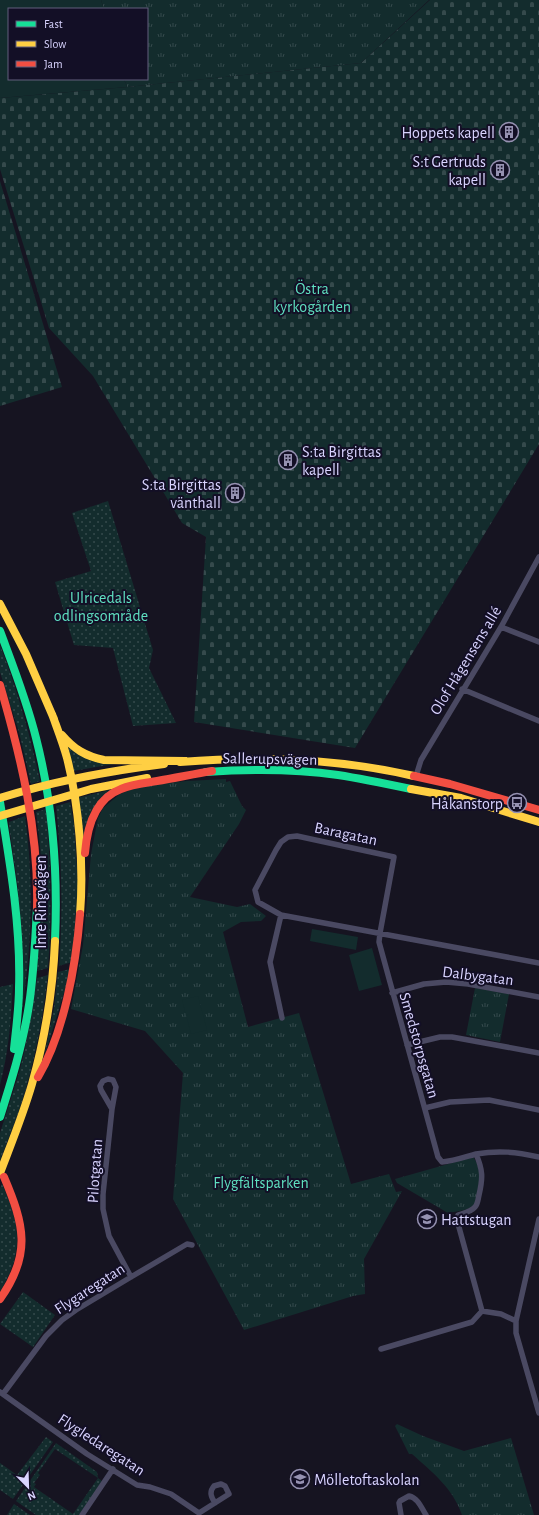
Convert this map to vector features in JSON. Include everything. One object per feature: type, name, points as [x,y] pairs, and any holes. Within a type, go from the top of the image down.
[{"type":"main road","points":[[0,604],[26,654],[58,728],[67,742],[79,752],[92,757],[109,760],[186,761]]},
{"type":"main road","name":"Inre Ringvägen","points":[[0,632],[26,701],[43,766],[53,830],[56,896],[53,974],[42,1038],[34,1074],[2,1175]]},
{"type":"main road","name":"Inre Ringvägen","points":[[0,685],[12,724],[30,803],[34,839],[37,908],[30,992],[16,1064],[1,1114]]},
{"type":"main road","points":[[52,714],[67,757],[71,778],[77,819],[82,875]]},
{"type":"main road","name":"Sallerupsvägen","points":[[0,798],[71,778],[123,768],[186,761],[260,757],[298,758],[376,768],[416,776],[503,798],[539,810]]},
{"type":"main road","name":"Sallerupsvägen","points":[[1,816],[73,794],[138,779],[231,770],[289,771],[337,775],[461,798],[539,822]]},
{"type":"main road","points":[[29,1090],[40,1075],[50,1050],[70,985],[79,932],[82,875],[86,838],[96,810],[109,796],[120,789],[139,784],[212,771]]},
{"type":"main road","points":[[0,802],[16,904],[18,949],[18,1000],[13,1052],[1,1098],[1,1114]]},
{"type":"main road","points":[[516,815],[531,815],[539,817]]},
{"type":"main road","points":[[0,855],[5,861],[13,884]]},
{"type":"main road","points":[[0,1300],[12,1281],[18,1266],[22,1248],[21,1224],[16,1205],[2,1175]]},
{"type":"street","name":"Olof Hågensens allé","points":[[416,776],[421,760],[462,689],[501,627],[538,561]]},
{"type":"street","points":[[501,627],[539,642]]},
{"type":"street","points":[[462,689],[539,721]]},
{"type":"street","name":"Baragatan","points":[[281,915],[258,902],[255,890],[281,842],[288,837],[297,836],[394,857],[380,933]]},
{"type":"street","points":[[282,1018],[270,962],[281,915],[539,964]]},
{"type":"street","name":"Smedstorpsgatan","points":[[380,933],[378,942],[438,1157],[442,1162],[476,1154]]},
{"type":"street","name":"Dalbygatan","points":[[392,992],[424,984],[446,982],[468,984],[539,997]]},
{"type":"street","points":[[407,1045],[440,1037],[452,1037],[539,1053]]},
{"type":"street","name":"Pilotgatan","points":[[112,1109],[101,1088],[102,1083],[108,1079],[113,1080],[116,1086],[112,1109],[103,1194],[103,1209],[109,1236],[131,1277]]},
{"type":"street","points":[[425,1108],[450,1102],[489,1100],[539,1110]]},
{"type":"street","points":[[482,1311],[457,1220],[458,1215],[475,1208],[477,1204],[483,1180],[482,1169],[476,1154],[500,1151],[539,1157]]},
{"type":"street","points":[[539,1220],[516,1321],[516,1333],[539,1413]]},
{"type":"street","name":"Flygaregatan","points":[[2,1393],[53,1329],[76,1310],[187,1244],[192,1244]]},
{"type":"street","points":[[482,1311],[502,1314],[516,1321]]},
{"type":"street","points":[[381,1348],[472,1322],[482,1311]]},
{"type":"street","name":"Flygledaregatan","points":[[2,1393],[87,1454],[113,1469],[137,1486],[150,1487],[170,1494],[199,1512],[215,1503]]},
{"type":"street","points":[[82,1515],[113,1469]]},
{"type":"street","points":[[401,1515],[399,1503],[409,1496],[415,1498],[426,1515]]},
{"type":"green space","points":[[0,0],[101,0],[104,8],[8,8],[8,80],[124,80],[127,87],[0,98]]},
{"type":"green space","points":[[101,0],[429,0],[361,63],[127,87],[124,80],[148,80],[148,8],[104,8]]},
{"type":"green space","name":"Östra kyrkogården","points":[[430,0],[539,0],[539,444],[355,748],[194,722],[206,537],[182,523],[93,376],[49,328],[0,169],[0,98],[127,87],[361,63]]},
{"type":"green space","points":[[0,181],[62,387],[0,406]]},
{"type":"green space","name":"Ulricedals odlingsområde","points":[[108,501],[153,650],[149,668],[176,723],[133,726],[113,648],[74,645],[55,582],[91,571],[72,513]]},
{"type":"green space","points":[[0,645],[17,695],[36,763],[40,781],[31,784],[19,732],[0,672]]},
{"type":"green space","points":[[67,746],[114,764],[73,771]]},
{"type":"green space","name":"Flygfältsparken","points":[[226,779],[226,782],[230,781],[242,806],[246,810],[239,824],[190,897],[237,907],[250,904],[266,916],[261,921],[241,922],[223,932],[248,1027],[299,1013],[351,1184],[389,1174],[396,1192],[402,1191],[364,1259],[365,1294],[353,1296],[244,1330],[173,1199],[183,1073],[145,1031],[71,1009],[83,945],[91,854],[98,818],[103,808],[120,794],[133,789],[157,784]]},
{"type":"green space","points":[[118,788],[108,793],[82,840],[77,798]]},
{"type":"green space","points":[[70,802],[74,824],[78,884],[72,962],[59,966],[61,886],[60,846],[56,806]]},
{"type":"green space","points":[[46,809],[50,888],[48,968],[37,971],[41,859],[36,812]]},
{"type":"green space","points":[[25,816],[30,864],[31,913],[28,962],[22,1010],[18,888],[9,822]]},
{"type":"green space","points":[[312,929],[358,937],[356,950],[310,941]]},
{"type":"green space","points":[[372,948],[382,985],[359,991],[349,955]]},
{"type":"green space","points":[[70,969],[44,1057],[54,1008],[58,972]]},
{"type":"green space","points":[[48,975],[45,1001],[32,1065],[19,1109],[0,1161],[0,1133],[25,1049],[37,978]]},
{"type":"green space","points":[[13,984],[8,1047],[0,1085],[0,987]]},
{"type":"green space","points":[[475,988],[509,994],[500,1042],[466,1035]]},
{"type":"green space","points":[[198,996],[207,1030],[191,1034],[182,1000]]},
{"type":"green space","points":[[473,1157],[479,1173],[478,1191],[473,1206],[463,1210],[448,1213],[397,1183],[395,1179]]},
{"type":"green space","points":[[2,1184],[13,1213],[17,1238],[13,1264],[0,1292],[0,1188]]},
{"type":"green space","points":[[23,1292],[55,1315],[33,1347],[0,1324]]},
{"type":"green space","points":[[397,1424],[423,1436],[464,1451],[511,1438],[534,1515],[462,1515],[458,1505],[441,1481],[412,1454],[409,1454],[395,1426]]},
{"type":"green space","points":[[46,1437],[53,1442],[13,1499],[0,1490],[0,1463],[17,1475]]},
{"type":"green space","points":[[56,1443],[97,1472],[98,1478],[102,1481],[79,1515],[36,1515],[16,1501]],"holes":[[[55,1449],[98,1478],[73,1514],[34,1487],[36,1484],[34,1483],[40,1475],[38,1473]]]},
{"type":"green space","points":[[14,1504],[30,1515],[7,1515]]},
{"type":"traffic: fast","points":[[0,631],[20,684],[36,738],[47,788],[55,864],[55,941]]},
{"type":"traffic: fast","points":[[206,772],[239,770],[305,772],[338,775],[411,789]]},
{"type":"traffic: fast","points":[[0,802],[17,918],[19,996],[14,1049]]},
{"type":"traffic: fast","points":[[0,1117],[26,1024],[33,972],[37,908]]},
{"type":"traffic: slow","points":[[0,604],[26,654],[54,719]]},
{"type":"traffic: slow","points":[[52,714],[67,758],[75,795],[81,856],[80,914]]},
{"type":"traffic: slow","points":[[62,735],[80,751],[104,760],[185,761]]},
{"type":"traffic: slow","points":[[180,762],[239,759],[297,760],[356,765],[414,776]]},
{"type":"traffic: slow","points":[[0,798],[41,786],[81,777],[164,764]]},
{"type":"traffic: slow","points":[[0,816],[91,789],[147,778]]},
{"type":"traffic: slow","points":[[411,789],[461,798],[539,822]]},
{"type":"traffic: slow","points":[[0,1173],[25,1107],[37,1067],[50,995],[55,941]]},
{"type":"traffic: jam","points":[[0,685],[15,740],[32,823],[37,880],[37,908]]},
{"type":"traffic: jam","points":[[85,853],[90,824],[94,815],[98,807],[112,794],[125,787],[212,771]]},
{"type":"traffic: jam","points":[[414,776],[450,784],[539,810]]},
{"type":"traffic: jam","points":[[38,1077],[47,1059],[62,1020],[72,976],[80,914]]},
{"type":"traffic: jam","points":[[0,1299],[17,1268],[21,1253],[22,1239],[16,1210],[4,1177]]},
{"type":"place","name":"Hoppets kapell","points":[[509,132]]},
{"type":"place","name":"S:t Gertruds kapell","points":[[500,170]]},
{"type":"place","name":"S:ta Birgittas kapell","points":[[288,460]]},
{"type":"place","name":"S:ta Birgittas vänthall","points":[[235,493]]},
{"type":"place","name":"Håkanstorp","points":[[517,803]]},
{"type":"place","name":"Hattstugan","points":[[427,1219]]},
{"type":"place","name":"Mölletoftaskolan","points":[[300,1479]]}]
